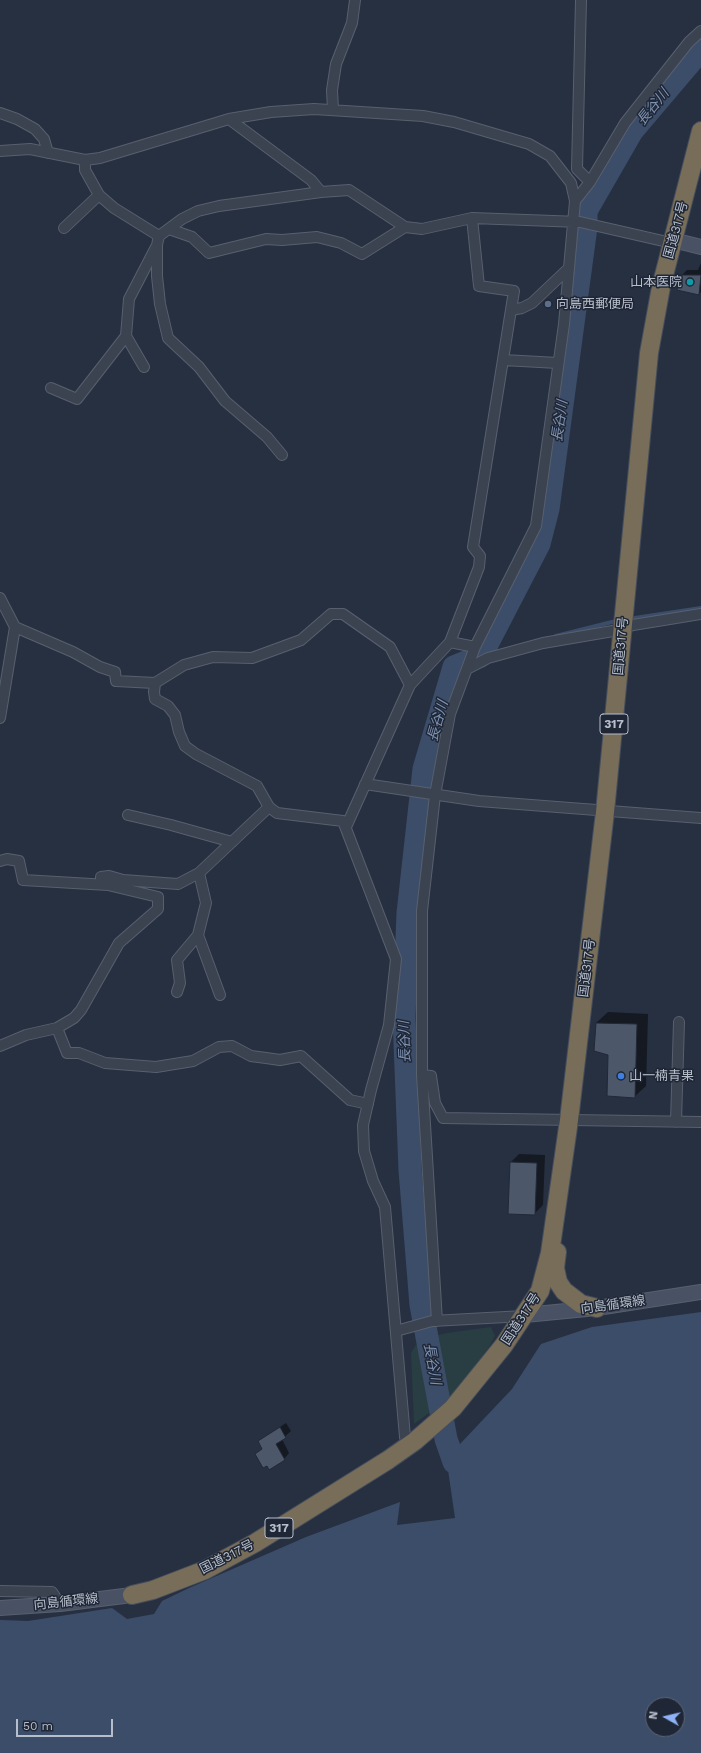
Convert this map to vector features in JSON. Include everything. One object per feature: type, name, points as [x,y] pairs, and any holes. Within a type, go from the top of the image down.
[{"type":"highway","name":"国道317号","points":[[132,1595],[153,1590],[205,1570],[255,1543],[388,1460],[411,1443],[453,1408],[504,1345],[540,1292],[550,1253],[569,1120],[605,812],[649,353],[661,287],[701,131]]},
{"type":"highway","points":[[569,1120],[566,1189],[554,1268],[558,1282],[572,1298],[581,1304],[597,1308]]},
{"type":"main road","points":[[673,240],[701,247]]},
{"type":"main road","name":"向島循環線","points":[[525,1315],[597,1308],[701,1292]]},
{"type":"main road","name":"向島循環線","points":[[0,1608],[60,1604],[132,1595]]},
{"type":"street","points":[[333,110],[332,90],[336,64],[352,23],[355,0]]},
{"type":"street","points":[[581,0],[577,168],[590,182]]},
{"type":"street","points":[[575,201],[590,182],[625,123],[689,42],[701,31]]},
{"type":"street","points":[[0,151],[30,149],[85,160],[100,158],[229,119],[271,112],[314,109],[333,110],[422,116],[454,122],[529,144],[550,156],[559,166],[570,183],[575,201],[569,268],[536,526],[475,647],[450,714],[432,794],[422,911],[422,1075],[434,1321]]},
{"type":"street","points":[[0,113],[18,119],[35,129],[44,139],[48,153]]},
{"type":"street","points":[[229,119],[311,180],[320,192]]},
{"type":"street","points":[[85,160],[85,170],[99,195],[114,208],[158,240]]},
{"type":"street","points":[[51,388],[77,399],[126,336],[129,299],[158,240],[169,229],[198,211],[220,206],[320,192],[349,190],[405,228]]},
{"type":"street","points":[[64,228],[99,195]]},
{"type":"street","points":[[169,229],[192,237],[209,253],[266,239],[282,240],[317,237],[341,243],[362,254],[405,228],[422,228],[472,218],[573,221],[663,241],[673,240]]},
{"type":"street","points":[[346,827],[410,685],[450,642],[479,567],[480,556],[473,547],[514,291],[480,286],[472,218]]},
{"type":"street","points":[[158,240],[156,276],[160,304],[168,338],[199,367],[225,401],[267,437],[282,455]]},
{"type":"street","points":[[511,310],[522,308],[532,303],[569,268]]},
{"type":"street","points":[[126,336],[144,367]]},
{"type":"street","points":[[503,360],[558,363]]},
{"type":"street","points":[[0,598],[15,627],[0,718]]},
{"type":"street","points":[[15,627],[74,652],[100,667],[115,672],[116,681],[155,682],[184,665],[213,657],[252,658],[301,640],[331,614],[343,614],[390,647],[410,685]]},
{"type":"street","points":[[467,669],[488,658],[516,650],[701,614]]},
{"type":"street","points":[[450,642],[475,647]]},
{"type":"street","points":[[155,682],[154,692],[156,699],[168,706],[175,715],[179,732],[185,746],[196,754],[257,786],[269,807],[277,813],[343,821],[396,959],[389,1025],[363,1125],[364,1151],[373,1181],[385,1207],[399,1330],[405,1437],[411,1443]]},
{"type":"street","points":[[365,784],[396,790],[479,801],[605,812],[701,818]]},
{"type":"street","points":[[108,885],[101,880],[101,877],[109,876],[123,880],[178,884],[199,873],[269,807]]},
{"type":"street","points":[[128,815],[232,842]]},
{"type":"street","points":[[0,861],[7,859],[19,861],[22,880],[108,885],[158,897],[158,908],[119,943],[81,1010],[65,1024],[57,1028],[26,1034],[0,1046]]},
{"type":"street","points":[[177,992],[180,983],[177,960],[198,935],[206,903],[199,873]]},
{"type":"street","points":[[198,935],[220,995]]},
{"type":"street","points":[[676,1122],[679,1022]]},
{"type":"street","points":[[57,1028],[67,1052],[79,1053],[105,1063],[156,1067],[193,1061],[219,1047],[232,1046],[250,1056],[280,1060],[300,1056],[350,1100],[368,1104]]},
{"type":"street","points":[[422,1075],[431,1076],[435,1103],[443,1118],[701,1122]]},
{"type":"street","points":[[399,1330],[434,1321],[525,1315]]},
{"type":"street","points":[[0,1591],[52,1592],[60,1604]]},
{"type":"green space","points":[[491,1327],[495,1336],[489,1347],[462,1384],[447,1400],[414,1424],[411,1353],[415,1346],[425,1338],[447,1333]]},
{"type":"water","points":[[701,1312],[701,1753],[0,1753],[0,1620],[28,1621],[112,1608],[127,1619],[154,1614],[162,1601],[189,1588],[306,1537],[400,1502],[397,1525],[455,1518],[445,1449],[460,1444],[512,1389],[541,1344],[592,1327]]},
{"type":"building","name":"山本医院","points":[[680,275],[701,275],[699,295],[677,290]]},
{"type":"building","name":"山一楠青果","points":[[596,1023],[637,1024],[635,1098],[607,1096],[608,1055],[594,1051]]},
{"type":"building","points":[[510,1162],[537,1163],[535,1215],[508,1214]]},
{"type":"building","points":[[280,1427],[286,1438],[276,1444],[285,1460],[269,1470],[267,1466],[263,1468],[255,1454],[262,1449],[258,1441]]},
{"type":"waterway","name":"長谷川","points":[[454,1462],[446,1439],[421,1305],[410,1170],[404,1017],[408,913],[424,769],[454,667],[481,656],[539,544],[548,509],[586,227],[586,211],[632,131],[694,58],[701,47]]},
{"type":"waterway","points":[[628,619],[701,608]]},
{"type":"waterway","points":[[556,636],[620,620]]},
{"type":"place","name":"山本医院","points":[[690,282]]},
{"type":"place","name":"向島西郵便局","points":[[548,304]]},
{"type":"place","name":"山一楠青果","points":[[621,1076]]}]
